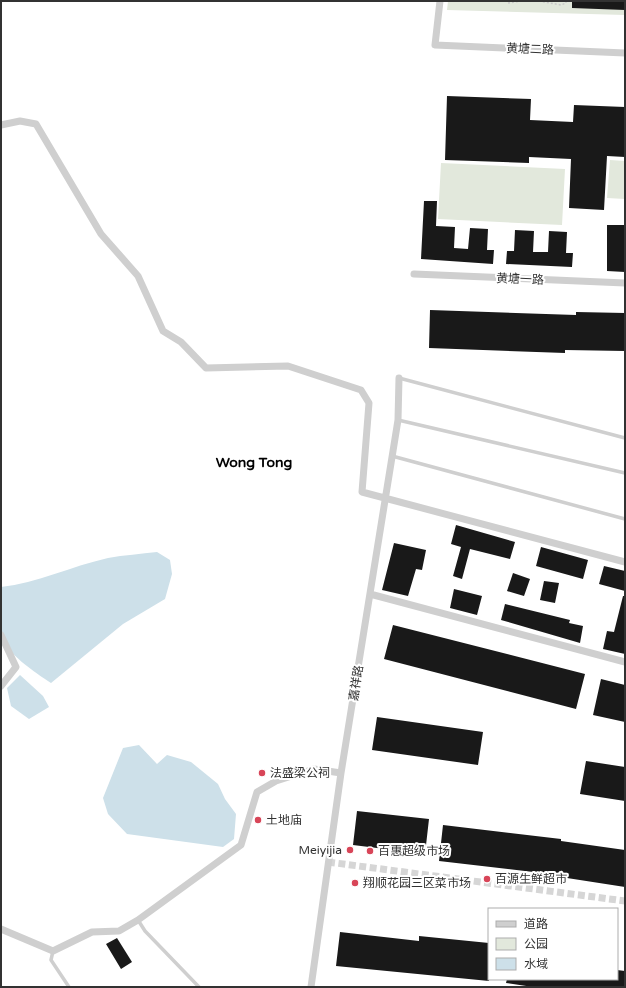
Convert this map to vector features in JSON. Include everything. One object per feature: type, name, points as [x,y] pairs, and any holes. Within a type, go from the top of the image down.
[{"type":"street","name":"黄塘二路","points":[[440,1],[435,45],[625,53]]},
{"type":"street","points":[[1,125],[20,120],[36,124],[101,234],[138,276],[163,332],[181,342],[206,368],[288,366],[361,390],[370,403],[362,492],[625,562]]},
{"type":"street","name":"黄塘一路","points":[[414,274],[625,283]]},
{"type":"street","name":"嘉祥路","points":[[311,987],[341,773],[398,420],[399,378]]},
{"type":"street","points":[[370,594],[625,662]]},
{"type":"street","points":[[1,634],[16,667],[1,686]]},
{"type":"street","points":[[1,929],[53,951],[92,932],[119,931],[138,920],[241,845],[258,792],[276,781],[314,769],[341,773]]},
{"type":"lane","points":[[399,378],[625,438]]},
{"type":"lane","points":[[398,420],[625,473]]},
{"type":"lane","points":[[392,456],[625,518]]},
{"type":"lane","points":[[138,920],[145,931],[200,987]]},
{"type":"lane","points":[[53,951],[51,960],[69,987]]},
{"type":"path","points":[[508,3],[521,1]]},
{"type":"path","points":[[539,1],[561,5],[566,3],[566,1]]},
{"type":"green space","points":[[448,1],[625,1],[625,15],[447,10]]},
{"type":"green space","points":[[610,160],[625,161],[625,199],[607,198]]},
{"type":"green space","points":[[441,163],[565,169],[562,225],[438,219]]},
{"type":"water","points":[[157,552],[170,560],[172,574],[165,599],[123,624],[51,683],[22,662],[8,648],[1,634],[1,587],[28,582],[108,558]]},
{"type":"water","points":[[20,675],[43,696],[49,707],[29,719],[11,706],[7,688]]},
{"type":"water","points":[[139,745],[157,764],[167,755],[191,762],[218,784],[225,799],[236,814],[234,839],[223,847],[127,834],[108,814],[103,798],[123,748]]},
{"type":"building","points":[[572,1],[625,1],[625,10],[572,8]]},
{"type":"building","points":[[447,96],[531,99],[530,120],[573,122],[574,105],[625,107],[625,157],[607,156],[604,210],[569,208],[571,159],[529,157],[529,163],[445,160]]},
{"type":"building","points":[[424,201],[437,201],[436,226],[455,227],[454,248],[468,249],[470,228],[488,229],[487,250],[494,250],[493,264],[421,259]]},
{"type":"building","points":[[607,225],[625,225],[625,272],[607,271]]},
{"type":"building","points":[[515,230],[534,231],[533,252],[548,252],[549,231],[567,232],[566,253],[573,253],[572,267],[506,264],[507,251],[514,251]]},
{"type":"building","points":[[430,310],[576,315],[576,312],[625,313],[625,351],[565,350],[565,353],[429,348]]},
{"type":"building","points":[[456,525],[515,542],[510,559],[470,549],[462,579],[453,576],[461,547],[451,544]]},
{"type":"building","points":[[394,543],[426,550],[422,570],[416,569],[408,596],[382,590]]},
{"type":"building","points":[[541,547],[588,560],[583,579],[536,566]]},
{"type":"building","points":[[604,566],[625,571],[625,591],[599,584]]},
{"type":"building","points":[[513,573],[530,579],[524,596],[507,591]]},
{"type":"building","points":[[544,581],[559,583],[555,603],[540,600]]},
{"type":"building","points":[[454,589],[482,596],[477,615],[450,608]]},
{"type":"building","points":[[623,596],[625,596],[625,654],[603,649],[607,631],[614,632]]},
{"type":"building","points":[[505,604],[570,620],[569,623],[583,626],[580,643],[501,620]]},
{"type":"building","points":[[393,625],[585,674],[576,709],[384,659]]},
{"type":"building","points":[[601,679],[625,685],[625,722],[593,715]]},
{"type":"building","points":[[377,717],[483,732],[478,765],[372,750]]},
{"type":"building","points":[[586,761],[625,767],[625,801],[580,794]]},
{"type":"building","points":[[357,811],[429,819],[425,854],[353,845]]},
{"type":"building","points":[[443,825],[561,839],[561,841],[625,850],[625,887],[567,878],[567,876],[439,861]]},
{"type":"building","points":[[340,932],[419,941],[419,936],[488,943],[489,981],[336,966]]},
{"type":"building","points":[[117,938],[132,962],[121,969],[106,944]]},
{"type":"building","points":[[618,970],[625,971],[625,987],[533,987],[506,983],[507,980],[618,980]]},
{"type":"tunnel","points":[[328,862],[625,901]]},
{"type":"place","name":"法盛梁公祠","points":[[262,773]]},
{"type":"place","name":"土地庙","points":[[258,820]]},
{"type":"place","name":"Meiyijia","points":[[350,850]]},
{"type":"place","name":"百惠超级市场","points":[[370,851]]},
{"type":"place","name":"百源生鲜超市","points":[[487,879]]},
{"type":"place","name":"翔顺花园三区菜市场","points":[[355,883]]},
{"type":"district","name":"Wong Tong","points":[[254,462]]}]
